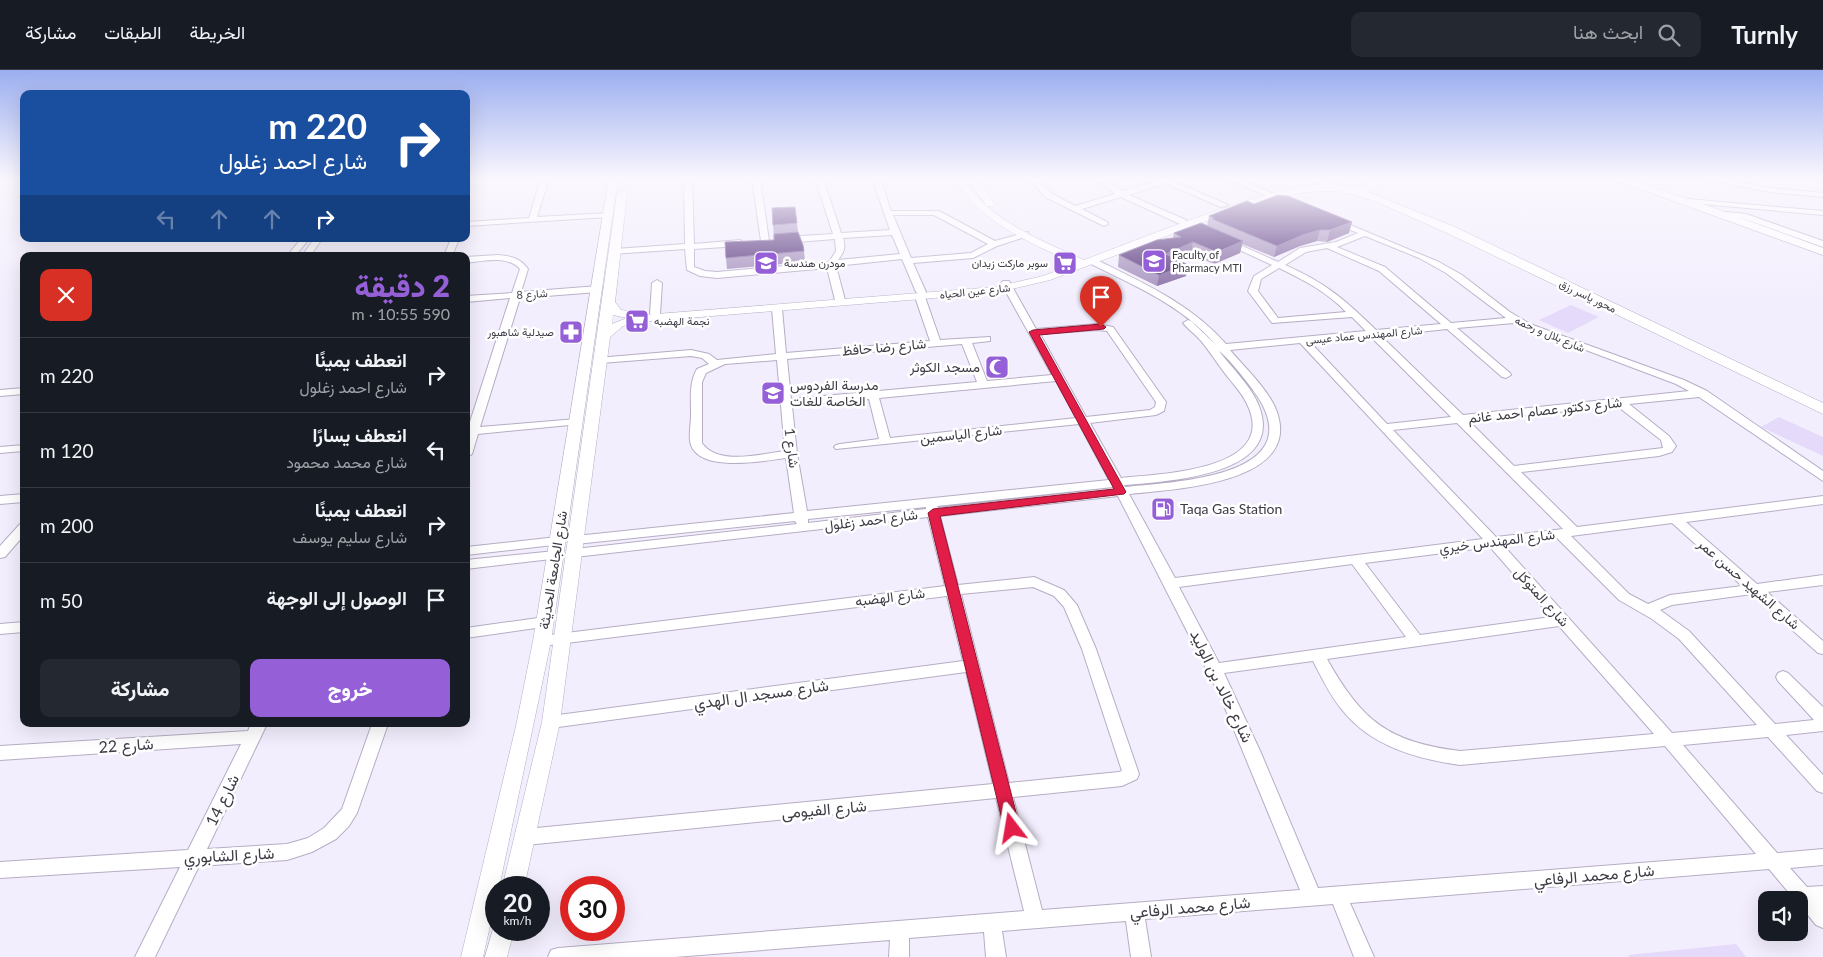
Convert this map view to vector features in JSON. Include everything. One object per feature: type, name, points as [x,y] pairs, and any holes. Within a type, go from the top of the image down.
[{"type":"main road","name":"محور ياسر رزق","points":[[1427,219],[1823,409]]},
{"type":"main road","name":"محور ياسر رزق","points":[[1446,219],[1823,396]]},
{"type":"street","points":[[470,224],[541,219]]},
{"type":"street","name":"شارع الجامعة الحديثة","points":[[472,957],[525,726],[542,640],[576,422],[601,360],[609,302],[612,244],[609,219]]},
{"type":"street","name":"شارع الجامعة الحديثة","points":[[516,876],[551,722],[564,638],[576,546],[598,289],[612,244],[616,219]]},
{"type":"street","points":[[689,219],[690,268],[703,274],[967,256],[994,244],[1025,234]]},
{"type":"street","points":[[762,219],[765,241]]},
{"type":"street","points":[[832,219],[841,248],[831,264],[840,300]]},
{"type":"street","points":[[892,219],[936,343]]},
{"type":"street","points":[[948,219],[994,244]]},
{"type":"street","points":[[997,219],[1085,261]]},
{"type":"street","points":[[1012,219],[1085,261]]},
{"type":"street","points":[[1095,219],[1104,224]]},
{"type":"street","points":[[1177,219],[1189,225]]},
{"type":"street","name":"شارع عين الحياه","points":[[1189,225],[1199,219]]},
{"type":"street","name":"شارع عين الحياه","points":[[605,335],[614,326],[637,319],[920,295],[1038,280],[1085,261],[1203,219]]},
{"type":"street","name":"شارع بلال و رحمه","points":[[1330,219],[1438,264],[1468,283],[1516,320],[1576,345],[1680,382],[1704,393],[1823,477]]},
{"type":"street","points":[[1737,219],[1823,252]]},
{"type":"street","points":[[1751,219],[1823,248]]},
{"type":"street","points":[[755,242],[895,232]]},
{"type":"street","points":[[1353,314],[1273,320],[1253,291],[1253,286],[1258,278],[1303,250],[1342,243],[1364,233]]},
{"type":"street","points":[[1214,237],[1320,285],[1339,299],[1511,470],[1619,592],[1676,628],[1692,643],[1823,786]]},
{"type":"street","points":[[1806,240],[1823,244]]},
{"type":"street","points":[[295,252],[303,242]]},
{"type":"street","points":[[612,244],[689,246],[746,242]]},
{"type":"street","points":[[1328,246],[1377,266],[1506,375]]},
{"type":"street","points":[[470,260],[502,259],[519,263],[523,273],[470,431],[576,422]]},
{"type":"street","name":"شارع احمد زغلول","points":[[1085,261],[1165,302],[1200,323],[1254,406],[1258,426],[1256,436],[1244,453],[1220,467],[1172,481]]},
{"type":"street","points":[[655,314],[656,283]]},
{"type":"street","name":"شارع خالد بن الوليد","points":[[1007,285],[1170,582],[1215,669],[1251,748],[1312,897]]},
{"type":"street","name":"شارع 8","points":[[470,298],[598,289]]},
{"type":"street","name":"شارع عين الحياه","points":[[609,302],[614,311],[623,314],[655,314],[920,295]]},
{"type":"street","name":"شارع 1","points":[[777,308],[791,454],[802,522]]},
{"type":"street","name":"شارع المهندس عماد عيسى","points":[[1217,348],[1516,320]]},
{"type":"street","name":"شارع الياسمين","points":[[840,447],[1152,413],[1160,409],[1161,402],[1110,329],[1097,327],[1033,332]]},
{"type":"street","name":"شارع رضا حافظ","points":[[714,363],[986,339]]},
{"type":"street","name":"شارع المتوكل","points":[[1302,340],[1386,426],[1493,542],[1669,740],[1800,891]]},
{"type":"street","points":[[966,341],[983,384]]},
{"type":"street","name":"شارع احمد زغلول","points":[[576,546],[1172,481],[1215,481],[1240,472],[1259,460],[1273,440],[1275,429],[1269,407],[1217,348]]},
{"type":"street","points":[[601,360],[691,353],[705,356],[714,363],[701,371],[697,376],[696,443],[702,452],[714,458],[730,460],[791,454]]},
{"type":"street","points":[[786,402],[1058,378]]},
{"type":"street","points":[[0,393],[20,391]]},
{"type":"street","name":"شارع دكتور عصام احمد غانم","points":[[1386,426],[1704,393]]},
{"type":"street","points":[[873,394],[885,442]]},
{"type":"street","points":[[1511,470],[1659,453],[1668,450],[1670,446],[1665,438],[1619,402]]},
{"type":"street","points":[[0,450],[20,448]]},
{"type":"street","points":[[0,500],[20,498]]},
{"type":"street","name":"شارع المهندس خيري","points":[[1170,582],[1823,500]]},
{"type":"street","points":[[932,507],[1035,919]]},
{"type":"street","name":"شارع الشهيد حسن عمر","points":[[1674,518],[1823,649]]},
{"type":"street","points":[[0,554],[20,532]]},
{"type":"street","points":[[470,551],[556,548]]},
{"type":"street","points":[[470,564],[556,548]]},
{"type":"street","points":[[1354,559],[1417,641]]},
{"type":"street","points":[[1648,610],[1670,600],[1823,580]]},
{"type":"street","name":"شارع الهضبه","points":[[542,640],[952,590],[1034,582],[1052,588],[1066,598],[1089,650],[1131,771],[1130,776],[1122,779]]},
{"type":"street","points":[[1215,669],[1563,620]]},
{"type":"street","points":[[470,632],[545,622]]},
{"type":"street","points":[[0,629],[20,627]]},
{"type":"street","points":[[1317,655],[1348,706],[1358,717],[1388,738],[1424,752],[1460,758],[1816,728],[1823,723],[1819,713],[1783,677]]},
{"type":"street","name":"شارع مسجد ال الهدي","points":[[551,722],[972,666]]},
{"type":"street","name":"شارع الشابوري","points":[[0,870],[287,852],[301,849],[330,835],[341,825],[349,813],[379,727]]},
{"type":"street","name":"شارع 14","points":[[145,957],[256,731]]},
{"type":"street","name":"شارع 22","points":[[0,754],[256,731]]},
{"type":"street","name":"شارع الفيومى","points":[[526,837],[1122,779]]},
{"type":"street","name":"شارع محمد الرفاعي","points":[[558,957],[1823,857]]},
{"type":"street","points":[[1338,895],[1364,957]]},
{"type":"street","points":[[1808,896],[1823,895]]},
{"type":"street","name":"شارع المتوكل","points":[[1808,901],[1823,919]]},
{"type":"street","points":[[1134,912],[1141,957]]},
{"type":"street","points":[[992,923],[996,957]]},
{"type":"street","points":[[899,957],[900,930]]},
{"type":"street","points":[[496,957],[500,941]]},
{"type":"shaded area","points":[[1571,305],[1599,317],[1568,333],[1539,320]]},
{"type":"shaded area","points":[[1779,417],[1823,437],[1823,456],[1761,427]]},
{"type":"shaded area","points":[[1736,944],[1746,957],[1629,957],[1628,955]]},
{"type":"building","points":[[773,219],[797,219],[797,223],[773,225]]},
{"type":"building","points":[[1213,219],[1346,219],[1352,222],[1330,230],[1320,230],[1303,235],[1277,246]]},
{"type":"building","points":[[1201,223],[1243,241],[1217,252],[1193,242],[1166,254],[1188,265],[1159,275],[1119,255],[1157,240],[1181,237],[1174,233]]},
{"type":"building","points":[[798,232],[804,251],[726,258],[725,242],[774,240],[774,234]]},
{"type":"place","name":"Faculty of Pharmacy MTI","points":[[1154,261]]},
{"type":"place","name":"مودرن هندسة","points":[[766,263]]},
{"type":"place","name":"سوبر ماركت زيدان","points":[[1065,263]]},
{"type":"place","name":"نجمة الهضبه","points":[[637,321]]},
{"type":"place","name":"صيدلية شاهبور","points":[[571,332]]},
{"type":"place","name":"مسجد الكوثر","points":[[997,367]]},
{"type":"place","name":"مدرسة الفردوس الخاصة للغات","points":[[773,393]]},
{"type":"place","name":"Taqa Gas Station","points":[[1163,509]]},
{"type":"route","points":[[1012,828],[933,513],[1120,492],[1033,332],[1101,327]]}]
